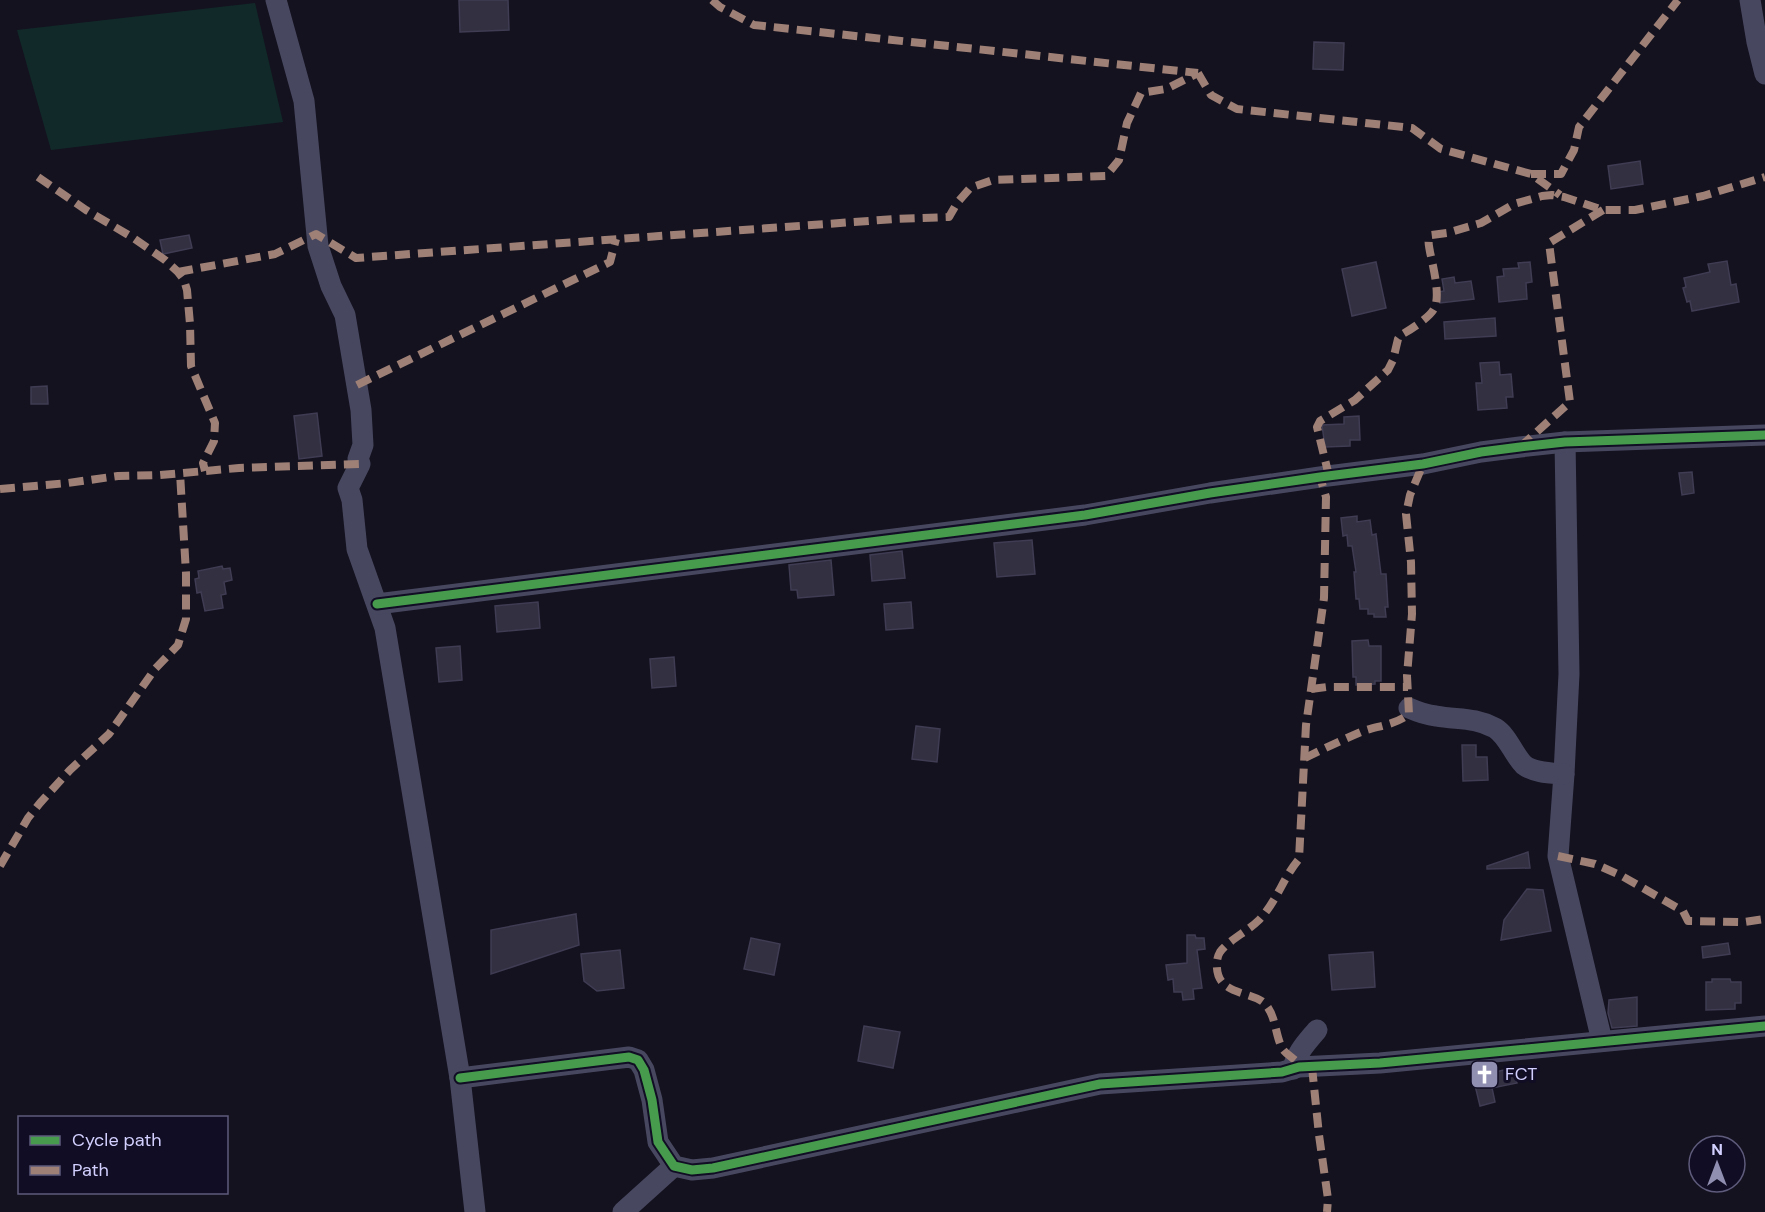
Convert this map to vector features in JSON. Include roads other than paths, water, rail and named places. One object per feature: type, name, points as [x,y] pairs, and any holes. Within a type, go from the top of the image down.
[{"type":"street","points":[[276,0],[304,101],[318,246],[331,286],[345,315],[361,410],[363,445],[358,459],[360,464],[348,488],[352,500],[357,549],[385,628],[460,1078],[475,1212]]},
{"type":"street","points":[[1750,0],[1765,74]]},
{"type":"street","points":[[377,604],[1085,515],[1210,493],[1423,464],[1481,452],[1565,442],[1765,435]]},
{"type":"street","points":[[1565,442],[1569,674],[1558,856],[1602,1041]]},
{"type":"street","points":[[1409,708],[1424,714],[1481,721],[1498,730],[1524,765],[1532,769],[1564,774]]},
{"type":"street","points":[[460,1078],[629,1057],[638,1060],[644,1070],[652,1100],[658,1142],[674,1166],[692,1170],[713,1168],[1100,1084],[1282,1072],[1344,1064],[1380,1063],[1765,1026]]},
{"type":"street","points":[[1293,1069],[1295,1060],[1317,1030]]},
{"type":"street","points":[[623,1212],[674,1166]]},
{"type":"place","name":"FCT","points":[[1484,1074]]}]
